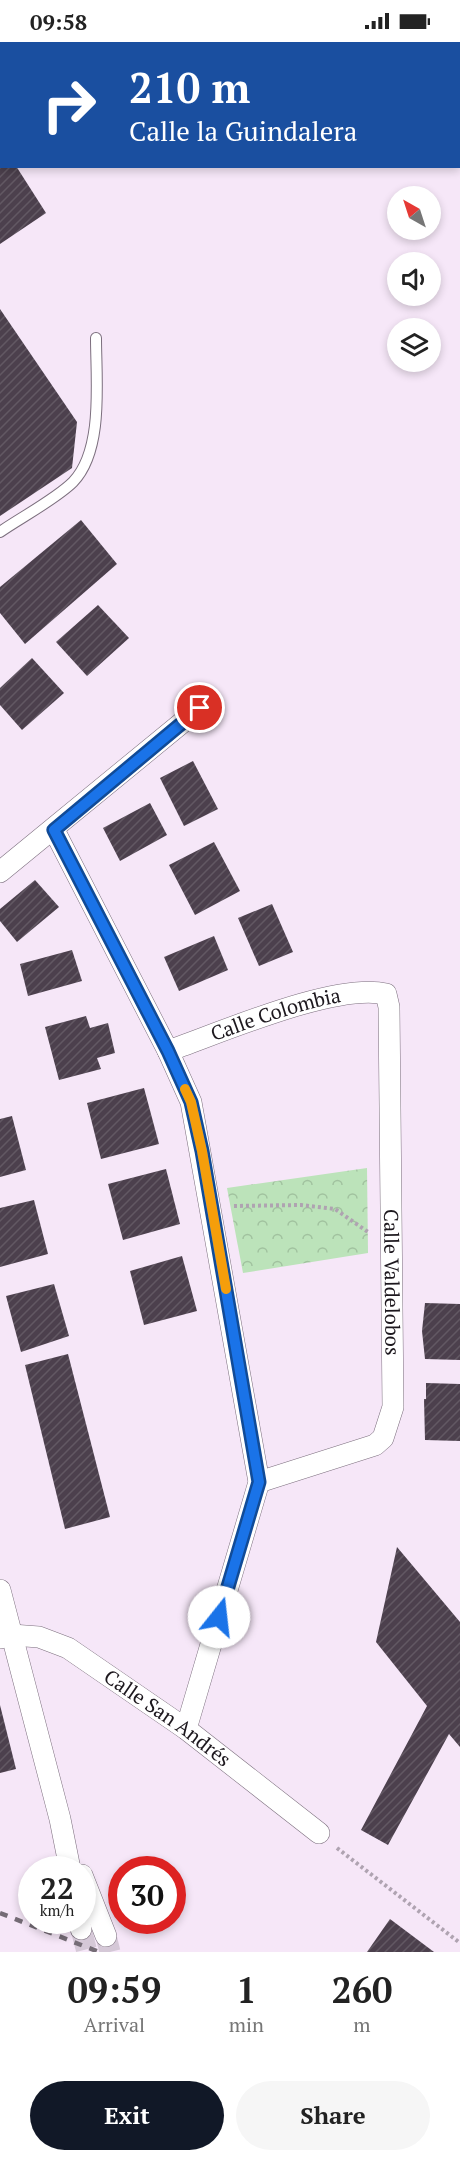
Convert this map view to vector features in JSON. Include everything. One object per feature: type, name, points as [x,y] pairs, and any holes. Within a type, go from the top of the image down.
[{"type":"street","points":[[0,872],[200,708]]},
{"type":"street","points":[[54,830],[168,1051],[191,1102],[212,1208],[259,1482],[186,1729]]},
{"type":"street","name":"Calle Colombia","points":[[168,1051],[311,1001],[374,991],[386,994]]},
{"type":"street","name":"Calle Valdelobos","points":[[259,1482],[375,1445],[383,1438],[393,1407],[389,1007],[386,994]]},
{"type":"street","points":[[0,1590],[6,1637],[60,1819],[67,1856]]},
{"type":"street","name":"Calle San Andrés","points":[[6,1637],[39,1637],[68,1648],[186,1729],[319,1833]]},
{"type":"street","points":[[60,1819],[75,1856]]},
{"type":"street","points":[[96,1911],[106,1936]]},
{"type":"lane","points":[[0,532],[73,482],[90,453],[96,414],[96,338]]},
{"type":"path","points":[[212,1208],[301,1205],[335,1209],[392,1251]]},
{"type":"path","points":[[319,1833],[460,1943]]},
{"type":"green space","points":[[367,1168],[368,1253],[243,1273],[227,1188]]},
{"type":"building","points":[[0,168],[17,168],[46,213],[0,244]]},
{"type":"building","points":[[0,309],[77,422],[72,468],[0,516]]},
{"type":"building","points":[[81,520],[117,564],[25,644],[0,613],[0,587]]},
{"type":"building","points":[[98,605],[129,638],[87,676],[56,642]]},
{"type":"building","points":[[32,658],[64,693],[22,730],[0,705],[0,688]]},
{"type":"building","points":[[193,761],[218,809],[184,826],[160,778]]},
{"type":"building","points":[[150,803],[167,835],[120,861],[103,828]]},
{"type":"building","points":[[214,842],[240,891],[195,915],[169,865]]},
{"type":"building","points":[[35,880],[59,907],[17,942],[0,921],[0,909]]},
{"type":"building","points":[[272,904],[293,952],[259,966],[238,918]]},
{"type":"building","points":[[214,936],[228,970],[179,991],[164,957]]},
{"type":"building","points":[[72,950],[82,981],[28,996],[20,964]]},
{"type":"building","points":[[86,1016],[90,1028],[108,1023],[115,1053],[97,1058],[101,1069],[59,1080],[45,1027]]},
{"type":"building","points":[[144,1088],[159,1144],[101,1159],[87,1103]]},
{"type":"building","points":[[12,1116],[26,1170],[0,1177],[0,1119]]},
{"type":"building","points":[[166,1169],[180,1224],[123,1240],[108,1184]]},
{"type":"building","points":[[34,1200],[48,1254],[0,1267],[0,1208]]},
{"type":"building","points":[[182,1256],[197,1311],[144,1325],[130,1271]]},
{"type":"building","points":[[54,1284],[69,1336],[21,1352],[6,1296]]},
{"type":"building","points":[[425,1303],[460,1304],[460,1360],[425,1359],[422,1331]]},
{"type":"building","points":[[68,1354],[110,1517],[65,1529],[25,1365]]},
{"type":"building","points":[[426,1383],[460,1384],[460,1441],[425,1440]]},
{"type":"building","points":[[397,1547],[460,1622],[460,1747],[449,1734],[388,1845],[361,1830],[427,1706],[376,1642]]},
{"type":"building","points":[[0,1705],[16,1769],[0,1773]]},
{"type":"building","points":[[390,1919],[434,1952],[367,1952]]},
{"type":"tunnel","points":[[82,1934],[87,1952]]},
{"type":"tunnel","points":[[106,1936],[110,1952]]},
{"type":"railway","points":[[0,1913],[99,1952]]},
{"type":"slow traffic","points":[[185,1089],[191,1102],[202,1151],[226,1289]]},
{"type":"route","points":[[200,708],[54,830],[168,1051],[191,1102],[202,1151],[259,1482],[219,1617]]}]
